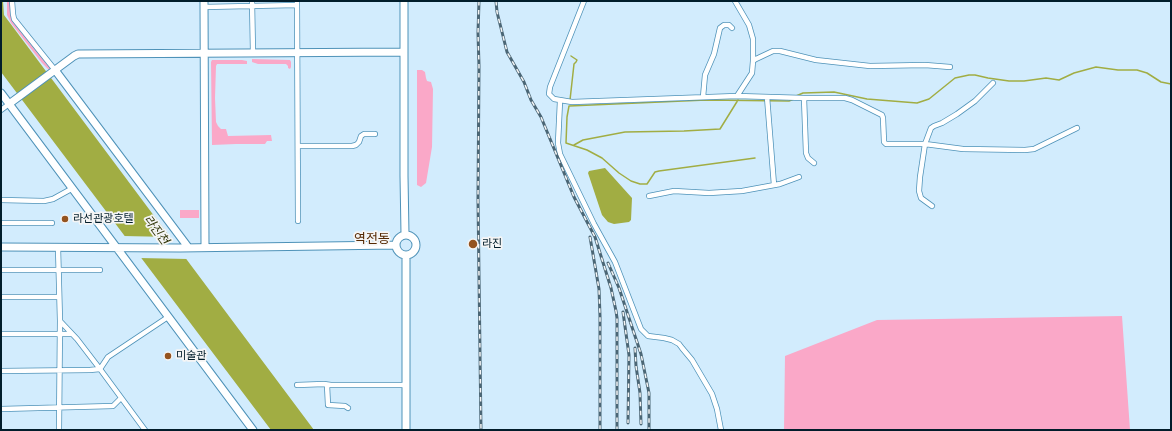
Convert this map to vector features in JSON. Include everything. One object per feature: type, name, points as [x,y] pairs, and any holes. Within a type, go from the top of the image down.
[{"type":"street","points":[[12,1],[14,18],[52,72],[188,247]]},
{"type":"street","points":[[404,1],[405,234]]},
{"type":"street","points":[[584,1],[550,87],[549,94],[554,99],[560,101],[609,101],[737,96],[798,98],[836,97],[852,100],[882,115],[884,142],[886,144],[925,144],[963,149],[1025,150],[1039,147],[1077,128]]},
{"type":"street","points":[[735,1],[749,25],[753,39],[752,73],[737,96]]},
{"type":"street","points":[[252,3],[253,53]]},
{"type":"street","points":[[205,247],[204,4],[297,3],[298,221]]},
{"type":"street","points":[[703,97],[705,75],[714,54],[720,28],[724,25],[729,25],[732,28]]},
{"type":"street","points":[[753,61],[756,58],[772,51],[780,51],[816,60],[870,66],[925,65],[950,67]]},
{"type":"street","points":[[1,110],[78,54],[404,52]]},
{"type":"street","points":[[932,206],[922,198],[919,191],[925,144],[931,128],[942,123],[975,101],[993,83]]},
{"type":"street","points":[[1,93],[253,430]]},
{"type":"street","points":[[767,97],[774,185]]},
{"type":"street","points":[[804,98],[806,153],[808,158],[814,163]]},
{"type":"street","points":[[560,101],[558,143],[560,154],[594,224],[615,262],[641,329],[648,336],[672,340],[679,344],[692,360],[712,394],[717,409],[721,430]]},
{"type":"street","points":[[298,146],[352,146],[356,145],[361,136],[364,134],[375,134]]},
{"type":"street","points":[[649,196],[674,191],[709,193],[735,192],[774,185],[799,177]]},
{"type":"street","points":[[1,200],[44,201],[53,199],[73,188]]},
{"type":"street","points":[[1,223],[52,223]]},
{"type":"street","points":[[405,234],[413,237],[416,244],[413,252],[406,255],[398,252],[395,245],[398,238],[405,234]]},
{"type":"street","points":[[1,247],[180,248],[395,245]]},
{"type":"street","points":[[58,247],[60,321],[59,430]]},
{"type":"street","points":[[406,255],[406,430]]},
{"type":"street","points":[[1,270],[100,270]]},
{"type":"street","points":[[1,296],[59,297]]},
{"type":"street","points":[[100,369],[108,357],[168,317]]},
{"type":"street","points":[[60,321],[100,369],[145,430]]},
{"type":"street","points":[[1,334],[71,334]]},
{"type":"street","points":[[1,370],[59,371],[100,369]]},
{"type":"street","points":[[297,385],[406,385]]},
{"type":"street","points":[[327,385],[328,405],[345,406],[348,408]]},
{"type":"street","points":[[1,408],[113,406],[121,398]]},
{"type":"shaded area","points":[[7,1],[11,1],[12,18],[50,67],[50,71],[11,23],[7,15]]},
{"type":"shaded area","points":[[252,59],[290,60],[291,67],[290,69],[288,68],[286,64],[258,64],[252,62]]},
{"type":"shaded area","points":[[212,60],[247,61],[247,64],[217,64],[216,66],[215,98],[216,122],[218,126],[221,129],[226,129],[228,136],[271,135],[272,141],[267,141],[265,144],[212,145]]},
{"type":"shaded area","points":[[417,70],[422,70],[425,72],[427,81],[431,82],[433,89],[432,147],[426,183],[421,187],[417,185]]},
{"type":"shaded area","points":[[180,210],[199,210],[199,218],[180,218]]},
{"type":"shaded area","points":[[1122,316],[1130,430],[784,430],[785,356],[877,320]]},
{"type":"water","name":"라진천","points":[[1,1],[3,1],[4,15],[314,430],[271,430],[1,72]]},
{"type":"water","points":[[605,168],[632,198],[631,220],[629,222],[614,224],[608,222],[602,215],[588,173],[589,171]]},
{"type":"pier","points":[[123,236],[171,237],[188,259],[139,258]]},
{"type":"waterway","points":[[570,100],[574,64],[577,60],[571,56]]},
{"type":"waterway","points":[[796,96],[803,93],[834,92],[867,99],[917,103],[929,99],[955,78],[969,75],[1009,81],[1024,81],[1046,78],[1059,80],[1074,73],[1096,67],[1118,70],[1137,70],[1147,73],[1161,82],[1171,84]]},
{"type":"waterway","points":[[569,106],[706,100],[789,101],[794,99]]},
{"type":"waterway","points":[[574,145],[583,140],[625,132],[720,129],[738,100]]},
{"type":"waterway","points":[[569,106],[566,143],[587,150],[602,158],[619,173],[631,181],[640,184],[647,184],[655,172],[659,171],[755,158]]},
{"type":"railway","points":[[479,1],[478,199],[481,430]]},
{"type":"railway","points":[[496,1],[497,12],[507,52],[541,117],[574,197],[595,237],[611,288],[617,318],[617,430]]},
{"type":"railway","points":[[590,237],[599,289],[600,430]]},
{"type":"railway","points":[[608,263],[619,288],[641,354],[649,393],[649,430]]},
{"type":"railway","points":[[623,312],[629,355],[628,423]]},
{"type":"railway","points":[[635,348],[640,393],[641,424]]},
{"type":"place","name":"라선관광호텔","points":[[65,219]]},
{"type":"place","name":"라진","points":[[473,244]]},
{"type":"place","name":"미술관","points":[[168,356]]},
{"type":"district","name":"역전동","points":[[372,239]]}]
